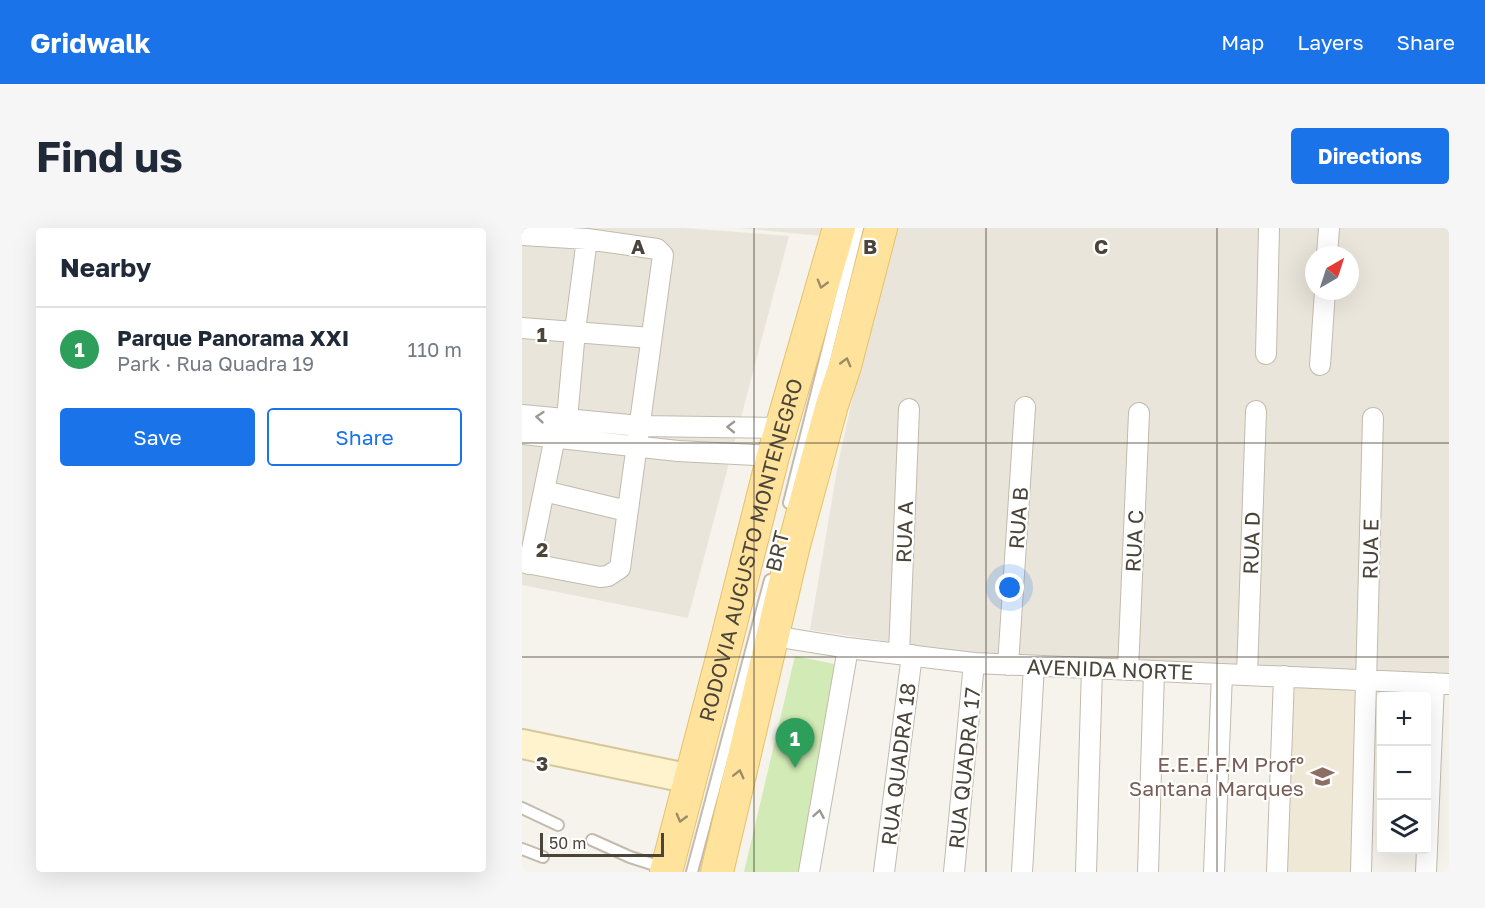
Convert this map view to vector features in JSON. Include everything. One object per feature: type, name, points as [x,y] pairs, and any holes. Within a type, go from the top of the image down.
[{"type":"main road","name":"RODOVIA AUGUSTO MONTENEGRO","points":[[675,871],[691,779],[777,442],[839,228]]},
{"type":"main road","name":"RODOVIA AUGUSTO MONTENEGRO","points":[[717,872],[794,545],[832,405],[845,366],[881,228]]},
{"type":"street","points":[[1266,354],[1269,228]]},
{"type":"street","points":[[1328,246],[1329,228]]},
{"type":"street","points":[[522,235],[587,239],[657,249],[663,255],[620,568],[608,576],[600,577],[526,563],[555,437]]},
{"type":"street","points":[[567,419],[587,239]]},
{"type":"street","points":[[1320,365],[1324,300]]},
{"type":"street","points":[[522,328],[651,338]]},
{"type":"street","name":"RUA B","points":[[1008,664],[1025,407]]},
{"type":"street","name":"RUA A","points":[[905,655],[909,409]]},
{"type":"street","name":"RUA D","points":[[1247,675],[1256,411]]},
{"type":"street","name":"RUA C","points":[[1128,670],[1139,413]]},
{"type":"street","points":[[522,415],[777,442]]},
{"type":"street","name":"RUA E","points":[[1361,872],[1373,418]]},
{"type":"street","points":[[522,434],[678,451],[777,442]]},
{"type":"street","points":[[544,491],[627,511]]},
{"type":"street","name":"AVENIDA NORTE","points":[[773,636],[848,648],[974,663],[1442,683]]},
{"type":"street","points":[[809,872],[848,648]]},
{"type":"street","name":"RUA QUADRA 18","points":[[884,872],[905,655]]},
{"type":"street","name":"RUA QUADRA 17","points":[[954,872],[974,663]]},
{"type":"street","points":[[1022,872],[1034,666]]},
{"type":"street","points":[[1086,872],[1092,668]]},
{"type":"street","points":[[1148,872],[1154,671]]},
{"type":"street","points":[[1214,872],[1222,674]]},
{"type":"street","points":[[1277,872],[1284,676]]},
{"type":"street","points":[[1426,872],[1442,683]]},
{"type":"street","points":[[522,744],[691,779]]},
{"type":"lane","name":"BRT","points":[[786,519],[858,228]]},
{"type":"lane","name":"BRT","points":[[675,871],[774,565]]},
{"type":"lane","points":[[522,808],[558,825]]},
{"type":"lane","points":[[592,840],[630,857],[675,871]]},
{"type":"lane","points":[[522,849],[543,857]]},
{"type":"shaded area","points":[[522,228],[683,228],[789,236],[688,618],[522,585]]},
{"type":"shaded area","points":[[739,228],[1449,228],[1449,676],[1000,658],[810,630],[838,464],[887,242]]},
{"type":"shaded area","name":"E.E.E.F.M Profº Santana Marques","points":[[1362,680],[1357,872],[1281,872],[1288,681]]},
{"type":"green space","points":[[795,656],[839,665],[804,872],[744,872]]},
{"type":"place","name":"Parque Panorama XXI","points":[[795,768]]},
{"type":"place","name":"E.E.E.F.M Profº Santana Marques","points":[[1322,776]]}]
